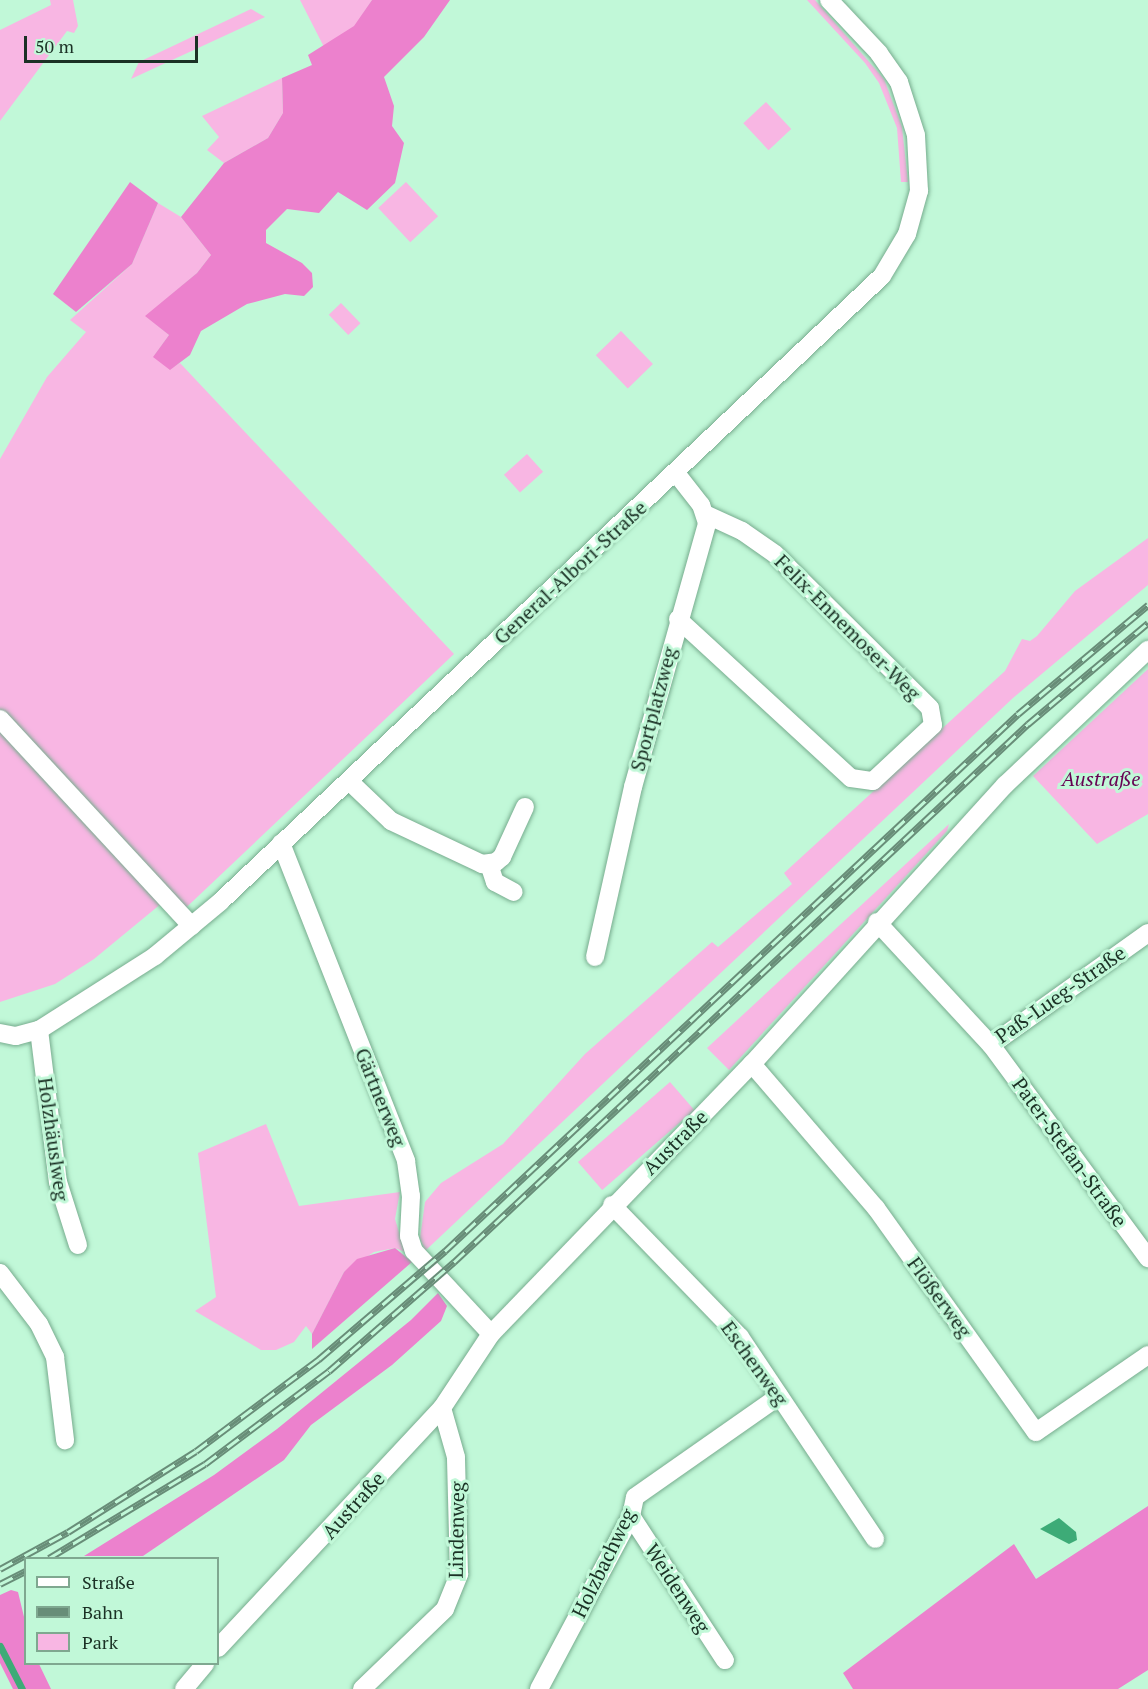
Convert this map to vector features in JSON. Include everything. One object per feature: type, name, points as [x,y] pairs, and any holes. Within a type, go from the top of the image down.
[{"type":"street","name":"General-Albori-Straße","points":[[0,1033],[16,1036],[39,1030],[155,956],[192,926],[676,473],[882,276],[907,234],[920,191],[917,146],[906,99],[879,53],[830,0]]},
{"type":"street","points":[[676,473],[705,514]]},
{"type":"street","name":"Felix-Ennemoser-Weg","points":[[678,619],[851,778],[873,781],[933,725],[930,708],[775,554],[742,531],[705,514]]},
{"type":"street","name":"Sportplatzweg","points":[[595,957],[633,787],[678,619],[707,524],[705,514]]},
{"type":"street","name":"Austraße","points":[[219,1647],[442,1408],[491,1334],[612,1205],[752,1064],[877,922],[1005,785],[1148,650]]},
{"type":"street","points":[[0,719],[192,926]]},
{"type":"street","points":[[349,781],[391,821],[489,864],[495,882],[514,892]]},
{"type":"street","points":[[489,864],[506,851],[525,807]]},
{"type":"street","name":"Gärtnerweg","points":[[281,843],[406,1161],[411,1196],[409,1236],[414,1251],[491,1334]]},
{"type":"street","name":"Paß-Lueg-Straße","points":[[877,922],[991,1045],[1148,933]]},
{"type":"street","name":"Holzhäuslweg","points":[[39,1030],[58,1182],[78,1245]]},
{"type":"street","name":"Pater-Stefan-Straße","points":[[991,1045],[1148,1258]]},
{"type":"street","name":"Flößerweg","points":[[752,1064],[876,1208],[1036,1432],[1148,1355]]},
{"type":"street","name":"Eschenweg","points":[[612,1205],[740,1336],[875,1539]]},
{"type":"street","points":[[0,1273],[39,1324],[55,1357],[65,1440]]},
{"type":"street","name":"Holzbachweg","points":[[539,1689],[631,1516],[635,1497],[780,1396]]},
{"type":"street","name":"Lindenweg","points":[[362,1689],[444,1609],[459,1574],[456,1457],[442,1408]]},
{"type":"street","name":"Weidenweg","points":[[631,1516],[725,1660]]},
{"type":"street","points":[[188,1688],[204,1665]]},
{"type":"green space","points":[[50,0],[73,0],[78,26],[74,33],[67,31],[0,121],[0,30],[51,5]]},
{"type":"green space","points":[[300,0],[372,0],[355,26],[324,47]]},
{"type":"green space","points":[[807,0],[815,0],[884,79],[902,127],[908,182],[901,182],[897,128],[879,83],[865,63]]},
{"type":"green space","points":[[251,9],[265,17],[131,79],[139,62]]},
{"type":"green space","points":[[282,78],[283,113],[268,138],[224,163],[207,150],[219,137],[202,116]]},
{"type":"green space","points":[[766,102],[791,129],[769,150],[743,123]]},
{"type":"green space","points":[[406,182],[438,216],[410,242],[378,208]]},
{"type":"green space","points":[[158,203],[181,217],[211,255],[197,273],[146,316],[169,335],[154,356],[170,369],[180,363],[454,654],[174,919],[162,903],[94,959],[55,984],[0,1002],[0,459],[47,377],[86,332],[70,320],[132,264]]},
{"type":"green space","points":[[341,303],[360,323],[348,335],[329,315]]},
{"type":"green space","points":[[621,331],[653,364],[628,388],[596,355]]},
{"type":"green space","points":[[527,454],[543,472],[520,493],[504,475]]},
{"type":"green space","points":[[1148,538],[1148,585],[1013,698],[425,1251],[420,1238],[425,1202],[441,1183],[503,1144],[585,1054],[712,942],[718,947],[792,884],[784,873],[1005,671],[1022,639],[1030,641],[1037,636],[1075,591]]},
{"type":"green space","name":"Austraße","points":[[1148,669],[1148,814],[1097,844],[1033,776]]},
{"type":"green space","points":[[949,824],[947,831],[729,1070],[707,1048]]},
{"type":"green space","points":[[670,1082],[694,1110],[602,1190],[578,1162]]},
{"type":"green space","points":[[266,1124],[299,1206],[400,1192],[395,1219],[405,1252],[395,1248],[374,1252],[344,1272],[312,1334],[306,1326],[294,1342],[276,1350],[261,1350],[195,1311],[216,1297],[198,1153]]},
{"type":"shaded area","points":[[372,0],[450,0],[424,37],[384,77],[394,106],[392,126],[404,143],[395,183],[367,210],[338,192],[319,213],[287,209],[266,230],[266,243],[302,263],[312,273],[313,287],[304,296],[285,294],[247,304],[201,331],[190,355],[170,370],[153,357],[169,335],[145,316],[197,273],[211,255],[181,217],[224,163],[268,138],[283,113],[282,78],[312,65],[308,55],[354,26]]},
{"type":"shaded area","points":[[130,182],[158,203],[132,264],[76,312],[53,294]]},
{"type":"shaded area","points":[[395,1248],[412,1262],[312,1349],[312,1334],[344,1272],[357,1259]]},
{"type":"shaded area","points":[[438,1293],[447,1306],[441,1321],[392,1365],[311,1425],[284,1460],[143,1556],[84,1556],[214,1475],[277,1429],[411,1320]]},
{"type":"shaded area","points":[[1148,1506],[1148,1670],[1118,1689],[853,1689],[843,1673],[1014,1544],[1036,1579]]},
{"type":"shaded area","points":[[1059,1518],[1076,1532],[1077,1540],[1069,1544],[1040,1529]]},
{"type":"shaded area","points":[[11,1590],[18,1592],[24,1617],[24,1665],[39,1665],[51,1689],[13,1689],[0,1663],[0,1595]]},
{"type":"waterway","points":[[0,1646],[22,1689]]},
{"type":"railway","points":[[0,1569],[68,1532],[196,1451],[319,1359],[445,1251],[1018,714],[1148,605]]},
{"type":"railway","points":[[51,1557],[205,1464],[329,1371],[454,1262],[1028,724],[1148,623]]},
{"type":"railway","points":[[0,1584],[24,1572]]}]
